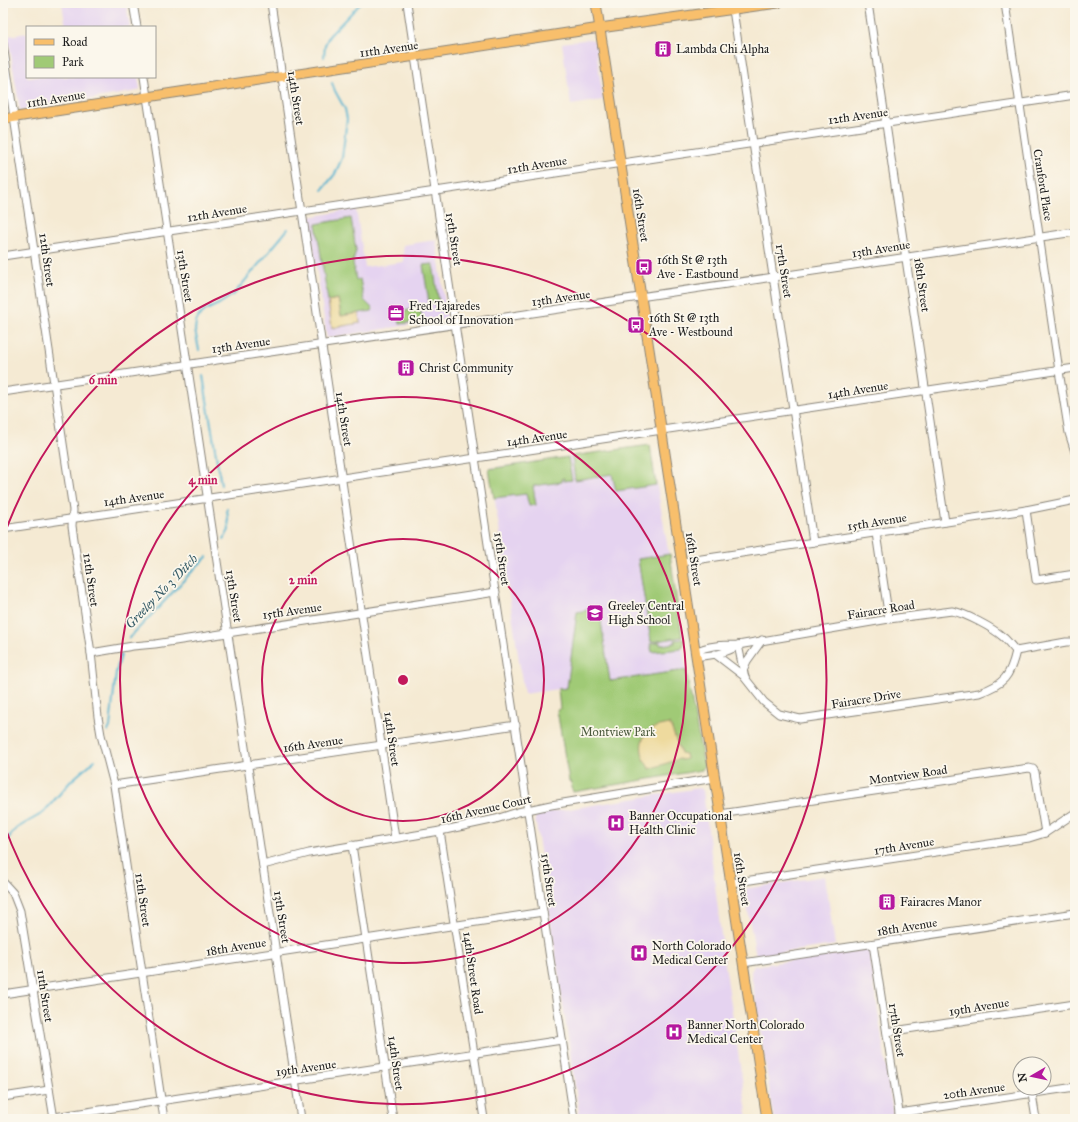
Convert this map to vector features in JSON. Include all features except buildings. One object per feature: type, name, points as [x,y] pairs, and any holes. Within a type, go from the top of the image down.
[{"type":"main road","name":"16th Street","points":[[596,3],[767,1119]]},
{"type":"main road","name":"11th Avenue","points":[[3,119],[415,57],[733,6],[778,3]]},
{"type":"street","points":[[133,3],[137,26]]},
{"type":"street","name":"14th Street","points":[[271,3],[396,838]]},
{"type":"street","name":"15th Street","points":[[407,3],[529,810],[574,1119]]},
{"type":"street","name":"18th Street","points":[[868,3],[907,257],[945,522]]},
{"type":"street","name":"Cranford Place","points":[[1005,3],[1059,371],[1069,433],[1075,452]]},
{"type":"street","name":"17th Street","points":[[733,6],[813,542]]},
{"type":"street","name":"12th Street","points":[[3,44],[73,510],[72,526],[91,653],[101,736],[114,785],[164,1119]]},
{"type":"street","name":"13th Street","points":[[144,78],[301,1119]]},
{"type":"street","name":"12th Avenue","points":[[3,256],[1075,95]]},
{"type":"street","name":"13th Avenue","points":[[3,392],[1075,232]]},
{"type":"street","name":"14th Avenue","points":[[3,529],[1075,368]]},
{"type":"street","name":"15th Avenue","points":[[682,562],[1026,510],[1075,500]]},
{"type":"street","points":[[1026,510],[1036,580],[1075,574]]},
{"type":"street","points":[[876,533],[889,619]]},
{"type":"street","name":"15th Avenue","points":[[91,653],[496,592]]},
{"type":"street","name":"Fairacre Road","points":[[738,645],[734,649],[715,654],[702,656],[696,652],[702,648],[738,645],[889,619],[952,611],[960,613],[1003,637],[1016,651]]},
{"type":"street","points":[[715,654],[744,674],[747,661],[762,640]]},
{"type":"street","points":[[1016,651],[1066,642],[1075,642]]},
{"type":"street","name":"Fairacre Drive","points":[[738,645],[744,674],[764,702],[779,714],[800,719],[979,693],[997,686],[1007,676],[1012,669],[1016,651]]},
{"type":"street","name":"16th Avenue","points":[[114,785],[516,724]]},
{"type":"street","name":"Montview Road","points":[[720,814],[1033,768],[1035,772],[1045,833]]},
{"type":"street","name":"16th Avenue Court","points":[[263,864],[298,855],[440,831],[529,810],[715,778]]},
{"type":"street","name":"17th Avenue","points":[[731,883],[1029,838],[1045,833],[1075,813]]},
{"type":"street","name":"14th Street Road","points":[[440,831],[484,1119]]},
{"type":"street","name":"14th Street","points":[[352,845],[393,1119]]},
{"type":"street","name":"11th Street","points":[[3,882],[12,893],[20,911],[54,1118]]},
{"type":"street","name":"18th Avenue","points":[[3,994],[543,912]]},
{"type":"street","name":"18th Avenue","points":[[743,963],[1075,913]]},
{"type":"street","name":"17th Street","points":[[873,944],[900,1116]]},
{"type":"street","name":"19th Avenue","points":[[887,1032],[1075,1004]]},
{"type":"street","name":"19th Avenue","points":[[54,1118],[161,1100],[562,1040]]},
{"type":"street","name":"20th Avenue","points":[[1052,1091],[1075,1087]]},
{"type":"street","points":[[3,1097],[49,1090]]},
{"type":"street","name":"20th Avenue","points":[[900,1116],[1020,1096]]},
{"type":"street","points":[[1032,1096],[1036,1119]]},
{"type":"shaded area","points":[[62,3],[126,3],[130,26],[66,26]]},
{"type":"shaded area","points":[[26,33],[26,78],[138,78],[140,89],[137,91],[20,111],[8,36]]},
{"type":"shaded area","points":[[590,39],[595,41],[603,100],[571,105],[562,43]]},
{"type":"shaded area","points":[[356,209],[365,267],[404,262],[403,245],[436,240],[447,319],[327,338],[309,217]]},
{"type":"shaded area","name":"Greeley Central High School","points":[[650,445],[669,555],[686,670],[524,694],[490,468]]},
{"type":"shaded area","name":"North Colorado Medical Center","points":[[699,788],[703,790],[724,958],[748,1119],[580,1119],[535,817],[538,814]]},
{"type":"shaded area","points":[[825,876],[835,945],[756,956],[744,889]]},
{"type":"shaded area","points":[[869,949],[893,1114],[864,1119],[774,1119],[751,972],[754,966]]},
{"type":"green space","points":[[351,218],[356,250],[353,262],[356,280],[360,279],[364,300],[373,309],[372,311],[341,316],[338,299],[328,301],[316,224]]},
{"type":"green space","points":[[433,264],[440,310],[436,310],[435,302],[429,303],[423,265]]},
{"type":"green space","points":[[419,309],[419,312],[421,312],[422,321],[400,324],[399,318],[402,317],[402,311]]},
{"type":"green space","points":[[650,445],[656,485],[616,491],[612,474],[575,480],[572,456]]},
{"type":"green space","points":[[568,457],[572,480],[564,481],[564,478],[562,478],[562,482],[533,486],[536,505],[529,506],[526,494],[494,498],[489,469]]},
{"type":"green space","points":[[670,554],[682,637],[651,642],[638,559]]},
{"type":"green space","name":"Montview Park","points":[[599,608],[610,681],[686,670],[704,766],[702,770],[573,792],[569,781],[557,710],[560,709],[558,689],[567,688],[577,612]]},
{"type":"green space","points":[[684,639],[683,647],[681,649],[652,652],[650,644],[660,642],[660,645],[675,643],[675,640]]},
{"type":"sand","points":[[338,299],[341,316],[359,313],[360,323],[332,328],[328,301]]},
{"type":"sand","points":[[670,724],[681,753],[685,754],[686,759],[679,759],[650,769],[642,753],[642,741],[644,736],[656,727]]},
{"type":"waterway","name":"Greeley No 3 Ditch","points":[[324,57],[325,45],[329,36],[361,3]]},
{"type":"waterway","name":"Greeley No 3 Ditch","points":[[322,190],[335,174],[342,158],[347,119],[345,109],[332,83]]},
{"type":"waterway","name":"Greeley No 3 Ditch","points":[[199,350],[195,330],[196,322],[199,316],[206,310],[219,304],[234,294],[288,229]]},
{"type":"waterway","name":"Greeley No 3 Ditch","points":[[203,376],[221,485]]},
{"type":"waterway","name":"Greeley No 3 Ditch","points":[[224,539],[229,530],[227,509]]},
{"type":"waterway","name":"Greeley No 3 Ditch","points":[[129,638],[207,557]]},
{"type":"waterway","name":"Greeley No 3 Ditch","points":[[108,731],[110,727],[116,672],[121,655]]},
{"type":"waterway","name":"Greeley No 3 Ditch","points":[[3,844],[17,828],[43,813],[71,781],[95,760]]},
{"type":"place","name":"Lambda Chi Alpha","points":[[663,49]]},
{"type":"place","name":"16th St @ 13th Ave - Eastbound","points":[[644,267]]},
{"type":"place","name":"Fred Tajaredes School of Innovation","points":[[396,313]]},
{"type":"place","name":"16th St @ 13th Ave - Westbound","points":[[636,325]]},
{"type":"place","name":"Christ Community","points":[[406,368]]},
{"type":"place","name":"Greeley Central High School","points":[[595,613]]},
{"type":"place","name":"Banner Occupational Health Clinic","points":[[616,823]]},
{"type":"place","name":"Fairacres Manor","points":[[887,902]]},
{"type":"place","name":"North Colorado Medical Center","points":[[639,953]]},
{"type":"place","name":"Banner North Colorado Medical Center","points":[[674,1032]]}]
